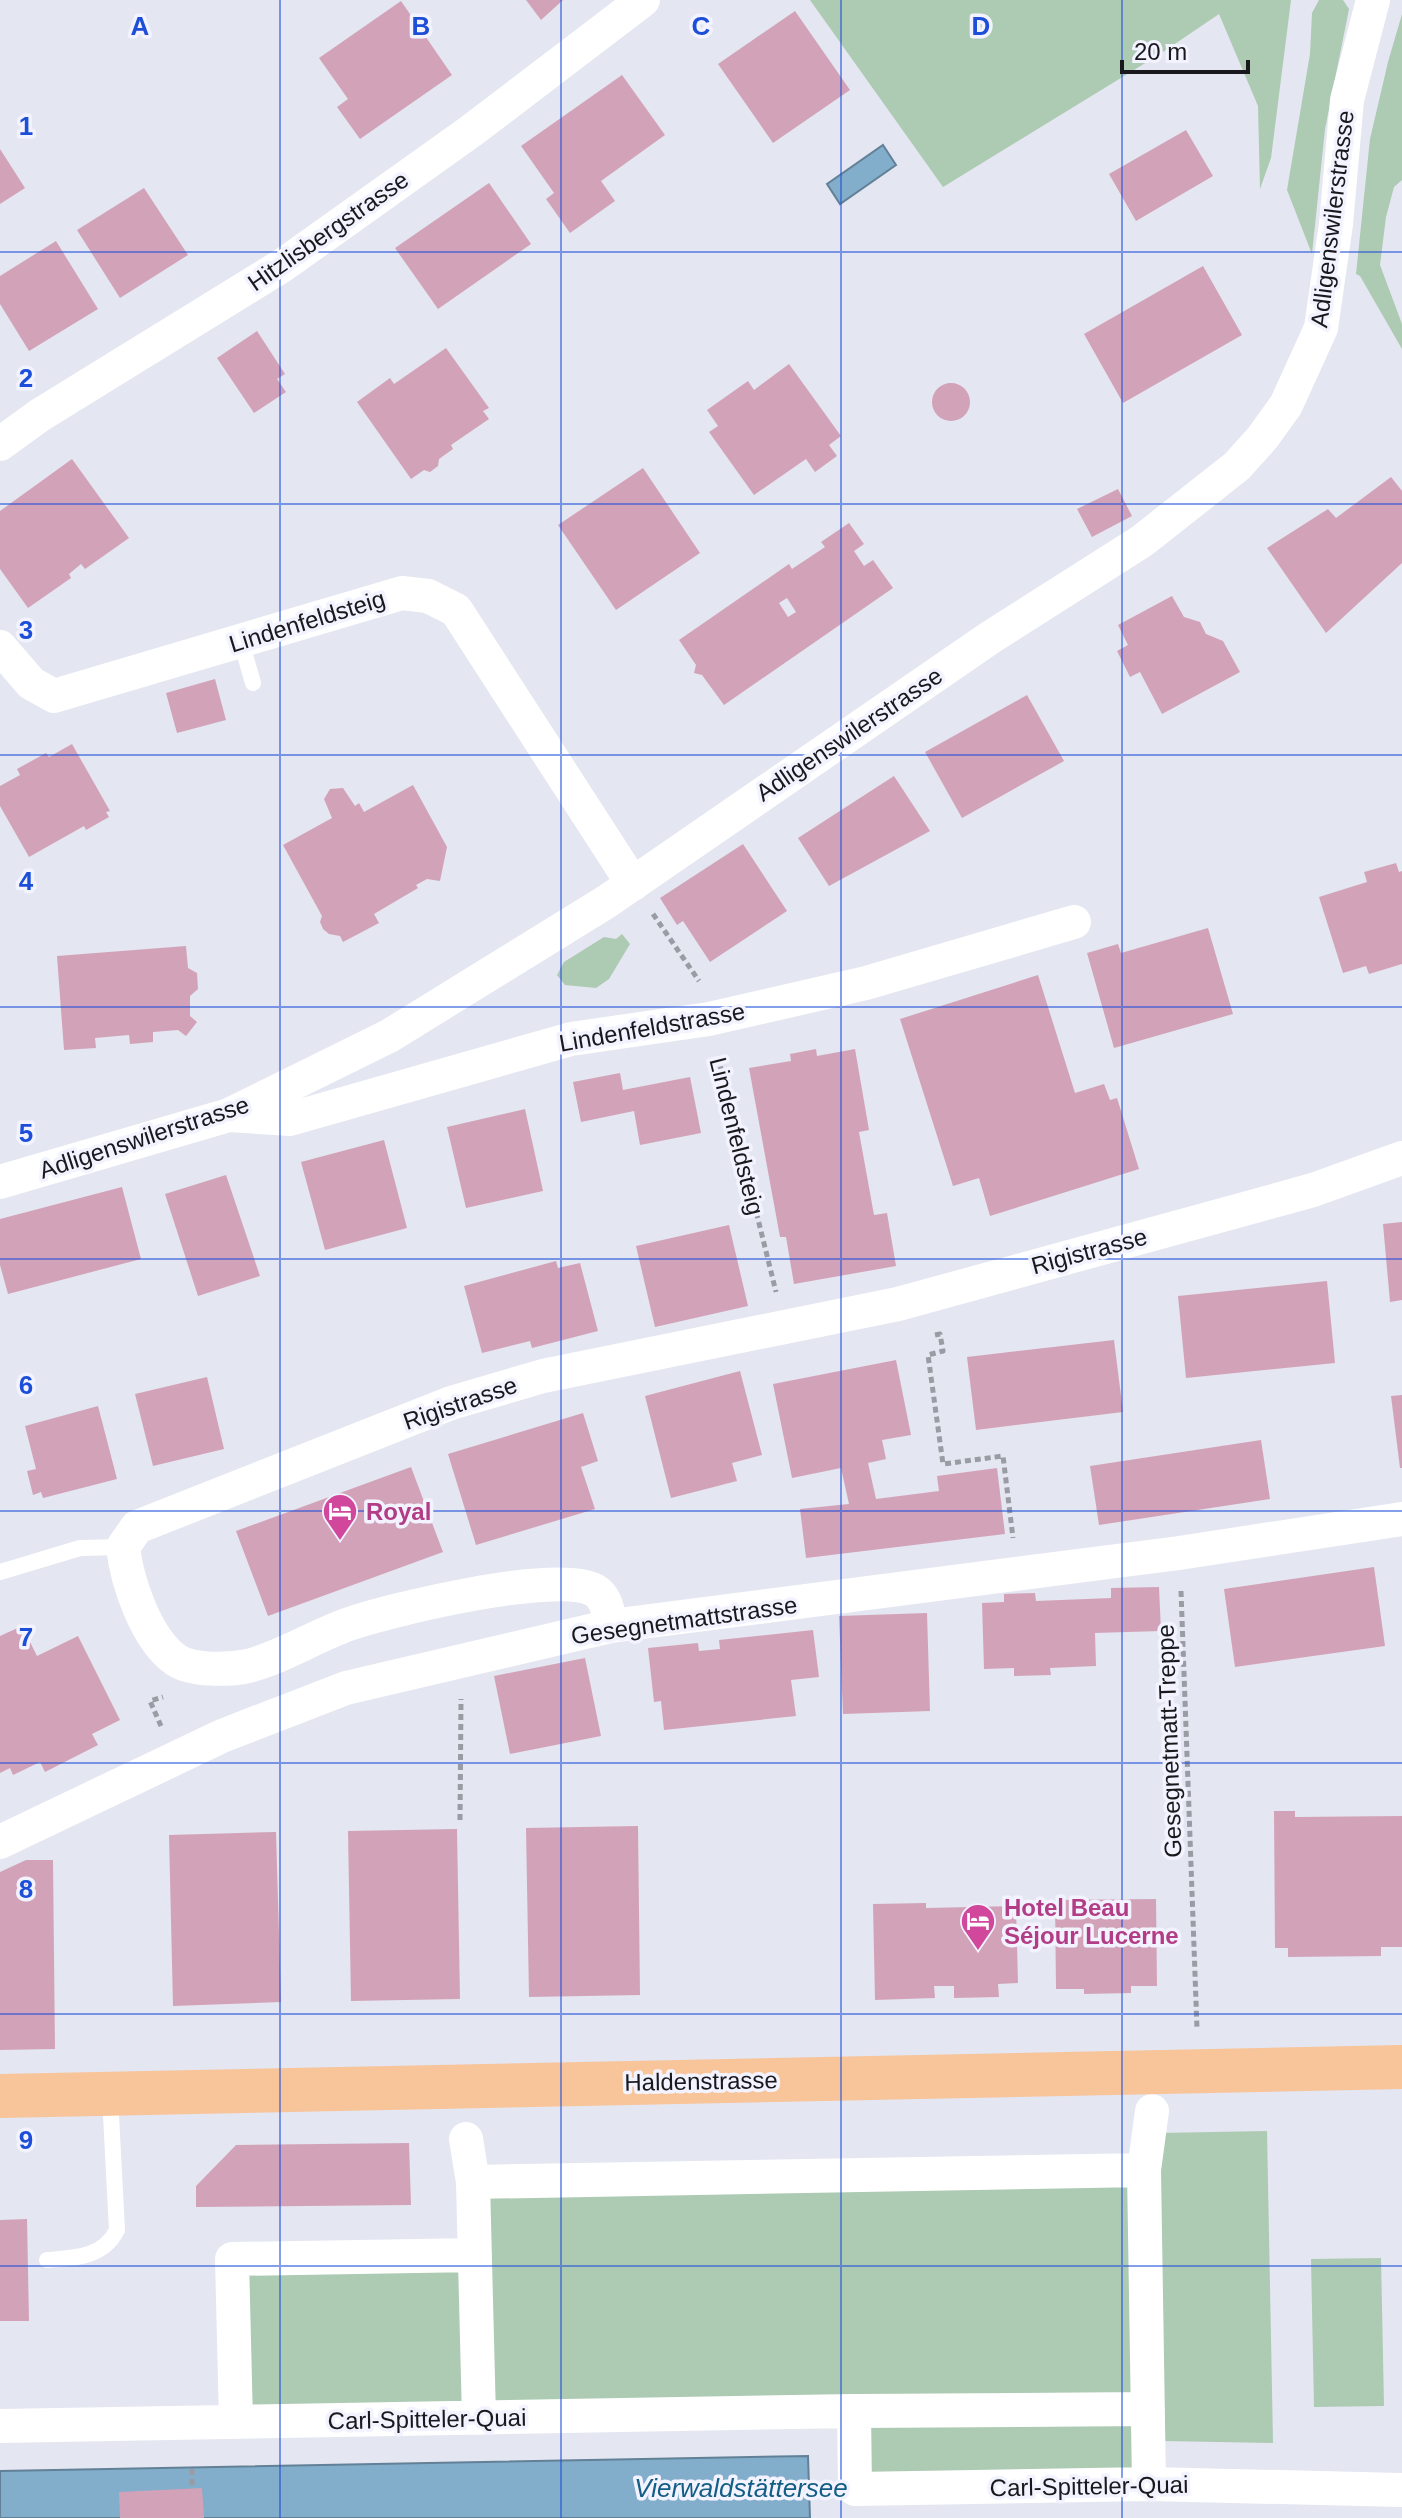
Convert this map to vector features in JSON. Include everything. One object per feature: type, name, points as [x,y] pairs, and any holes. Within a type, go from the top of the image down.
[{"type":"main road","name":"Haldenstrasse","points":[[0,2096],[1402,2067]]},
{"type":"street","name":"Hitzlisbergstrasse","points":[[0,444],[40,415],[283,265],[471,131],[643,0]]},
{"type":"street","name":"Adligenswilerstrasse","points":[[0,1182],[229,1115],[389,1036],[642,896],[991,637],[1142,541],[1237,466],[1286,405],[1321,328],[1336,224],[1347,100],[1373,0]]},
{"type":"street","name":"Lindenfeldsteig","points":[[5,664],[54,696],[402,593],[428,596],[456,610],[642,896]]},
{"type":"street","name":"Lindenfeldstrasse","points":[[229,1115],[290,1119],[571,1039],[709,1019],[866,983],[1074,922]]},
{"type":"street","name":"Rigistrasse","points":[[123,1547],[137,1527],[451,1403],[543,1376],[898,1304],[1313,1190],[1402,1158]]},
{"type":"street","name":"Gesegnetmattstrasse","points":[[0,1842],[222,1736],[346,1688],[611,1626],[1179,1553],[1402,1519]]},
{"type":"street","points":[[123,1547],[126,1573],[152,1634],[178,1661],[220,1671],[250,1665],[349,1624],[521,1586],[556,1582],[579,1584],[595,1590],[605,1598],[611,1626]]},
{"type":"street","points":[[1149,2484],[1144,2170],[1152,2111]]},
{"type":"street","points":[[466,2139],[473,2182],[479,2418]]},
{"type":"street","points":[[473,2182],[1144,2170]]},
{"type":"street","points":[[236,2422],[232,2259],[475,2255]]},
{"type":"street","name":"Carl-Spitteler-Quai","points":[[0,2426],[1148,2409]]},
{"type":"street","name":"Carl-Spitteler-Quai","points":[[854,2411],[855,2489],[1149,2484],[1402,2490]]},
{"type":"lane","points":[[241,641],[253,683]]},
{"type":"lane","points":[[0,1572],[80,1548],[123,1547]]},
{"type":"lane","points":[[47,2260],[94,2253],[111,2241],[117,2230],[110,2094]]},
{"type":"path","name":"Lindenfeldsteig","points":[[642,896],[700,983],[778,1302]]},
{"type":"path","points":[[928,1337],[940,1334],[943,1351],[928,1355],[943,1464],[1003,1456],[1012,1527]]},
{"type":"path","name":"Gesegnetmatt-Treppe","points":[[1181,1586],[1197,2034]]},
{"type":"path","points":[[460,1820],[461,1662]]},
{"type":"path","points":[[192,2469],[192,2489]]},
{"type":"green space","points":[[810,0],[1291,0],[1271,158],[1260,189],[1258,106],[1219,14],[1160,54],[943,187]]},
{"type":"green space","points":[[1319,0],[1343,0],[1349,9],[1325,129],[1312,254],[1287,190],[1310,54],[1312,13]]},
{"type":"green space","points":[[1402,14],[1402,180],[1394,187],[1386,217],[1380,265],[1402,324],[1402,349],[1356,274],[1370,139]]},
{"type":"green space","points":[[622,934],[630,944],[609,979],[596,988],[565,985],[557,975],[564,962],[604,937],[616,939]]},
{"type":"green space","points":[[1267,2131],[1273,2443],[1163,2441],[1160,2133]]},
{"type":"green space","points":[[1144,2170],[1149,2484],[855,2489],[854,2411],[236,2422],[232,2259],[474,2255],[473,2182]]},
{"type":"green space","points":[[1381,2258],[1384,2406],[1314,2407],[1311,2259]]},
{"type":"water","points":[[883,145],[896,165],[840,204],[827,184]]},
{"type":"water","name":"Vierwaldstättersee","points":[[808,2456],[810,2518],[0,2518],[0,2471]]},
{"type":"building","points":[[526,0],[563,0],[541,20]]},
{"type":"building","points":[[401,1],[452,75],[360,139],[337,107],[348,99],[319,58]]},
{"type":"building","points":[[795,11],[850,90],[773,143],[718,64]]},
{"type":"building","points":[[622,75],[665,135],[601,181],[615,201],[570,233],[546,199],[554,193],[521,146]]},
{"type":"building","points":[[1186,130],[1213,176],[1136,221],[1109,174]]},
{"type":"building","points":[[0,149],[25,188],[0,204]]},
{"type":"building","points":[[489,183],[531,244],[438,309],[395,248]]},
{"type":"building","points":[[144,188],[188,255],[120,298],[77,230]]},
{"type":"building","points":[[56,241],[98,309],[29,351],[0,304],[0,276]]},
{"type":"building","points":[[1203,266],[1242,335],[1123,403],[1084,334]]},
{"type":"building","points":[[257,331],[285,374],[277,379],[286,392],[254,413],[217,358]]},
{"type":"building","points":[[446,348],[489,408],[483,411],[489,419],[451,445],[453,449],[439,459],[438,466],[430,472],[424,470],[411,479],[357,402],[390,378],[394,384]]},
{"type":"building","points":[[789,364],[841,436],[829,445],[837,456],[815,472],[806,459],[754,495],[709,432],[718,426],[707,410],[748,381],[754,390]]},
{"type":"building","points":[[951,383],[964,389],[970,402],[964,415],[951,421],[938,415],[932,402],[938,389]]},
{"type":"building","points":[[72,459],[129,538],[85,569],[81,564],[69,574],[71,578],[28,608],[0,569],[0,511]]},
{"type":"building","points":[[643,468],[700,553],[616,610],[558,525]]},
{"type":"building","points":[[1391,477],[1402,491],[1402,563],[1326,633],[1267,548],[1328,509],[1336,518]]},
{"type":"building","points":[[1118,489],[1132,516],[1092,537],[1077,509]]},
{"type":"building","points":[[849,523],[864,544],[854,551],[864,566],[873,560],[893,588],[724,705],[702,675],[694,673],[696,665],[679,640],[789,564],[792,569],[825,547],[821,542]],"holes":[[[787,598],[796,612],[788,617],[779,603]]]},
{"type":"building","points":[[1172,596],[1184,617],[1200,622],[1206,634],[1223,641],[1240,672],[1162,714],[1140,672],[1130,677],[1117,651],[1128,645],[1118,625]]},
{"type":"building","points":[[215,679],[226,720],[177,733],[166,693]]},
{"type":"building","points":[[1027,695],[1064,761],[962,818],[925,752]]},
{"type":"building","points":[[72,744],[110,811],[106,812],[109,817],[86,830],[84,826],[29,857],[0,806],[0,786],[20,775],[17,769],[46,753],[49,757]]},
{"type":"building","points":[[894,776],[930,831],[829,886],[798,838]]},
{"type":"building","points":[[413,785],[447,847],[440,881],[427,879],[416,885],[418,888],[374,914],[379,923],[343,942],[340,936],[323,929],[320,922],[322,916],[283,845],[332,818],[324,799],[330,789],[343,788],[355,806],[359,803],[364,812]]},
{"type":"building","points":[[743,844],[787,911],[710,962],[683,921],[677,925],[660,898]]},
{"type":"building","points":[[1396,863],[1399,872],[1402,871],[1402,964],[1369,974],[1366,966],[1343,973],[1319,897],[1367,882],[1364,872]]},
{"type":"building","points":[[1208,928],[1233,1014],[1114,1048],[1087,953],[1118,944],[1121,953]]},
{"type":"building","points":[[186,946],[188,968],[197,973],[198,989],[190,996],[190,1016],[197,1022],[186,1036],[178,1030],[153,1032],[153,1042],[130,1044],[129,1035],[95,1038],[96,1048],[64,1050],[57,956]]},
{"type":"building","points":[[1038,975],[1075,1093],[1104,1084],[1110,1100],[1117,1098],[1139,1169],[990,1216],[979,1178],[953,1186],[900,1019]]},
{"type":"building","points":[[816,1049],[817,1056],[855,1049],[869,1130],[859,1132],[874,1215],[887,1213],[896,1266],[794,1284],[786,1237],[780,1237],[749,1068],[791,1061],[790,1054]]},
{"type":"building","points":[[620,1073],[623,1090],[690,1077],[701,1133],[640,1145],[634,1111],[581,1122],[573,1082]]},
{"type":"building","points":[[525,1109],[543,1191],[466,1208],[447,1127]]},
{"type":"building","points":[[384,1140],[407,1228],[325,1250],[301,1162]]},
{"type":"building","points":[[226,1175],[260,1276],[198,1296],[165,1194]]},
{"type":"building","points":[[122,1187],[141,1259],[8,1294],[0,1265],[0,1219]]},
{"type":"building","points":[[1402,1222],[1402,1300],[1390,1302],[1383,1224]]},
{"type":"building","points":[[729,1225],[748,1306],[655,1327],[636,1246]]},
{"type":"building","points":[[556,1261],[558,1268],[580,1263],[598,1331],[532,1348],[530,1341],[482,1353],[464,1286]]},
{"type":"building","points":[[1327,1281],[1335,1363],[1186,1378],[1178,1296]]},
{"type":"building","points":[[1114,1340],[1123,1412],[976,1430],[967,1357]]},
{"type":"building","points":[[896,1360],[911,1435],[882,1440],[886,1459],[868,1463],[876,1499],[939,1491],[937,1476],[997,1468],[1005,1534],[806,1558],[800,1509],[849,1504],[841,1468],[792,1478],[773,1384]]},
{"type":"building","points":[[740,1371],[762,1455],[732,1463],[737,1481],[671,1498],[645,1396]]},
{"type":"building","points":[[207,1377],[224,1449],[153,1466],[135,1394]]},
{"type":"building","points":[[1402,1395],[1402,1468],[1400,1468],[1391,1396]]},
{"type":"building","points":[[98,1406],[117,1479],[43,1498],[41,1492],[33,1495],[27,1471],[36,1469],[25,1426]]},
{"type":"building","points":[[583,1413],[598,1461],[581,1467],[595,1509],[476,1545],[448,1454]]},
{"type":"building","points":[[1261,1440],[1270,1499],[1099,1525],[1090,1466]]},
{"type":"building","name":"Royal","points":[[411,1467],[443,1552],[268,1616],[236,1531]]},
{"type":"building","points":[[1374,1567],[1385,1646],[1235,1667],[1224,1589]]},
{"type":"building","points":[[1159,1587],[1161,1631],[1095,1633],[1096,1666],[1050,1668],[1051,1675],[1014,1676],[1014,1668],[984,1669],[982,1603],[1004,1602],[1004,1594],[1035,1593],[1036,1601],[1111,1598],[1111,1588]]},
{"type":"building","points":[[927,1613],[930,1711],[843,1714],[839,1616]]},
{"type":"building","points":[[22,1626],[37,1656],[78,1636],[120,1720],[92,1734],[98,1745],[45,1772],[40,1762],[13,1775],[10,1768],[0,1773],[0,1636]]},
{"type":"building","points":[[813,1630],[819,1677],[791,1680],[796,1716],[664,1730],[661,1701],[654,1702],[648,1648],[698,1643],[699,1651],[720,1649],[719,1640]]},
{"type":"building","points":[[585,1658],[601,1736],[510,1754],[494,1676]]},
{"type":"building","points":[[1274,1811],[1295,1811],[1295,1817],[1402,1816],[1402,1947],[1381,1947],[1381,1956],[1288,1957],[1288,1948],[1275,1948]]},
{"type":"building","points":[[638,1826],[640,1995],[529,1997],[526,1828]]},
{"type":"building","points":[[457,1829],[460,1999],[351,2001],[348,1831]]},
{"type":"building","points":[[276,1832],[281,2002],[173,2006],[169,1835]]},
{"type":"building","points":[[26,1860],[53,1860],[55,2049],[0,2050],[0,1872]]},
{"type":"building","points":[[1156,1899],[1157,1986],[1131,1986],[1131,1993],[1084,1994],[1084,1989],[1056,1989],[1055,1900]]},
{"type":"building","points":[[926,1903],[926,1908],[1016,1906],[1018,1983],[998,1984],[999,1997],[954,1998],[954,1986],[934,1986],[935,1998],[875,2000],[873,1904]]},
{"type":"building","points":[[409,2143],[411,2205],[196,2207],[196,2186],[236,2145]]},
{"type":"building","points":[[27,2219],[29,2321],[0,2321],[0,2220]]},
{"type":"building","points":[[202,2488],[204,2518],[120,2518],[119,2492]]},
{"type":"place","name":"Royal","points":[[340,1542]]},
{"type":"place","name":"Hotel Beau Séjour Lucerne","points":[[978,1952]]}]
